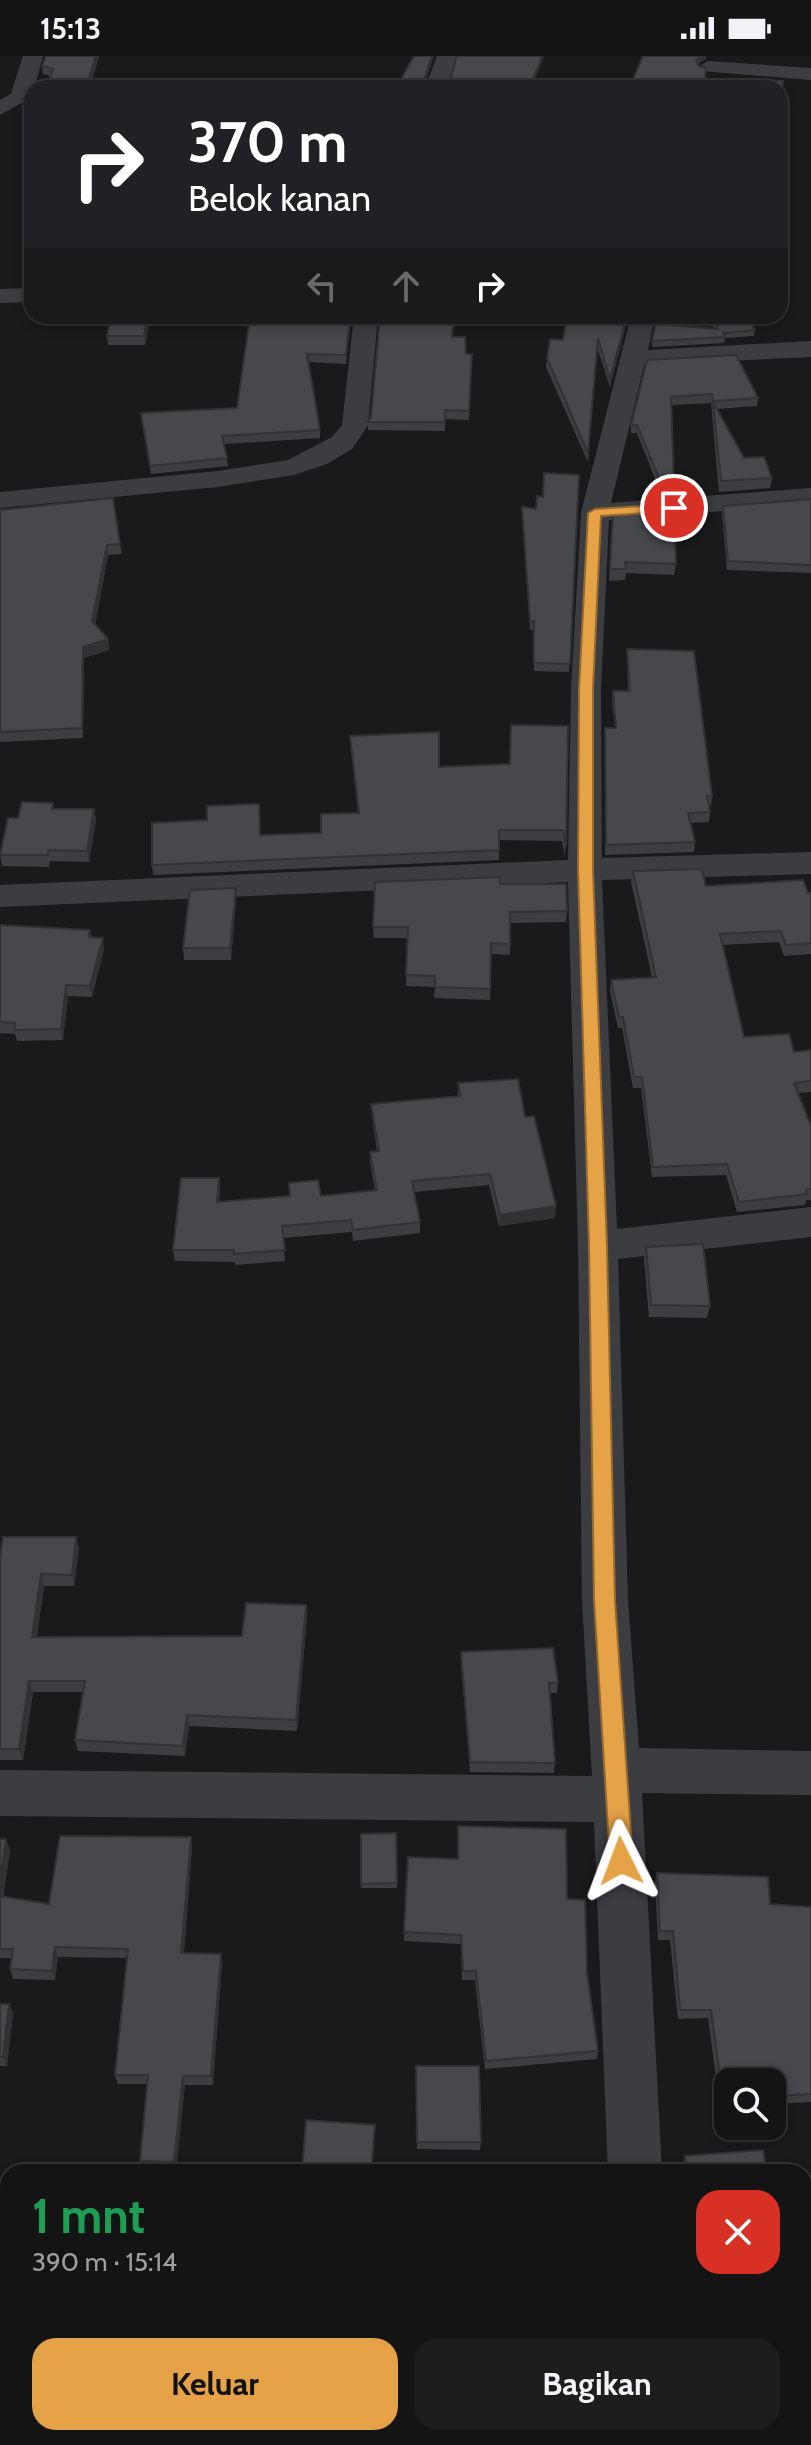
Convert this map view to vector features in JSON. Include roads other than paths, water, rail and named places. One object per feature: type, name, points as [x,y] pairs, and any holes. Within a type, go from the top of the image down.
[{"type":"street","points":[[27,80],[33,56]]},
{"type":"street","points":[[439,80],[447,56]]},
{"type":"street","points":[[707,70],[811,74]]},
{"type":"street","points":[[0,109],[17,101],[24,90]]},
{"type":"street","points":[[0,296],[24,295]]},
{"type":"street","points":[[0,500],[218,479],[294,467],[317,458],[342,443],[355,425],[365,324]]},
{"type":"street","points":[[635,2164],[605,1600],[598,1246],[585,870],[586,689],[595,513],[641,324]]},
{"type":"street","points":[[633,358],[811,349]]},
{"type":"street","points":[[595,513],[811,496]]},
{"type":"street","points":[[0,896],[811,863]]},
{"type":"street","points":[[598,1246],[811,1222]]},
{"type":"street","points":[[0,1793],[617,1785],[811,1773]]}]
